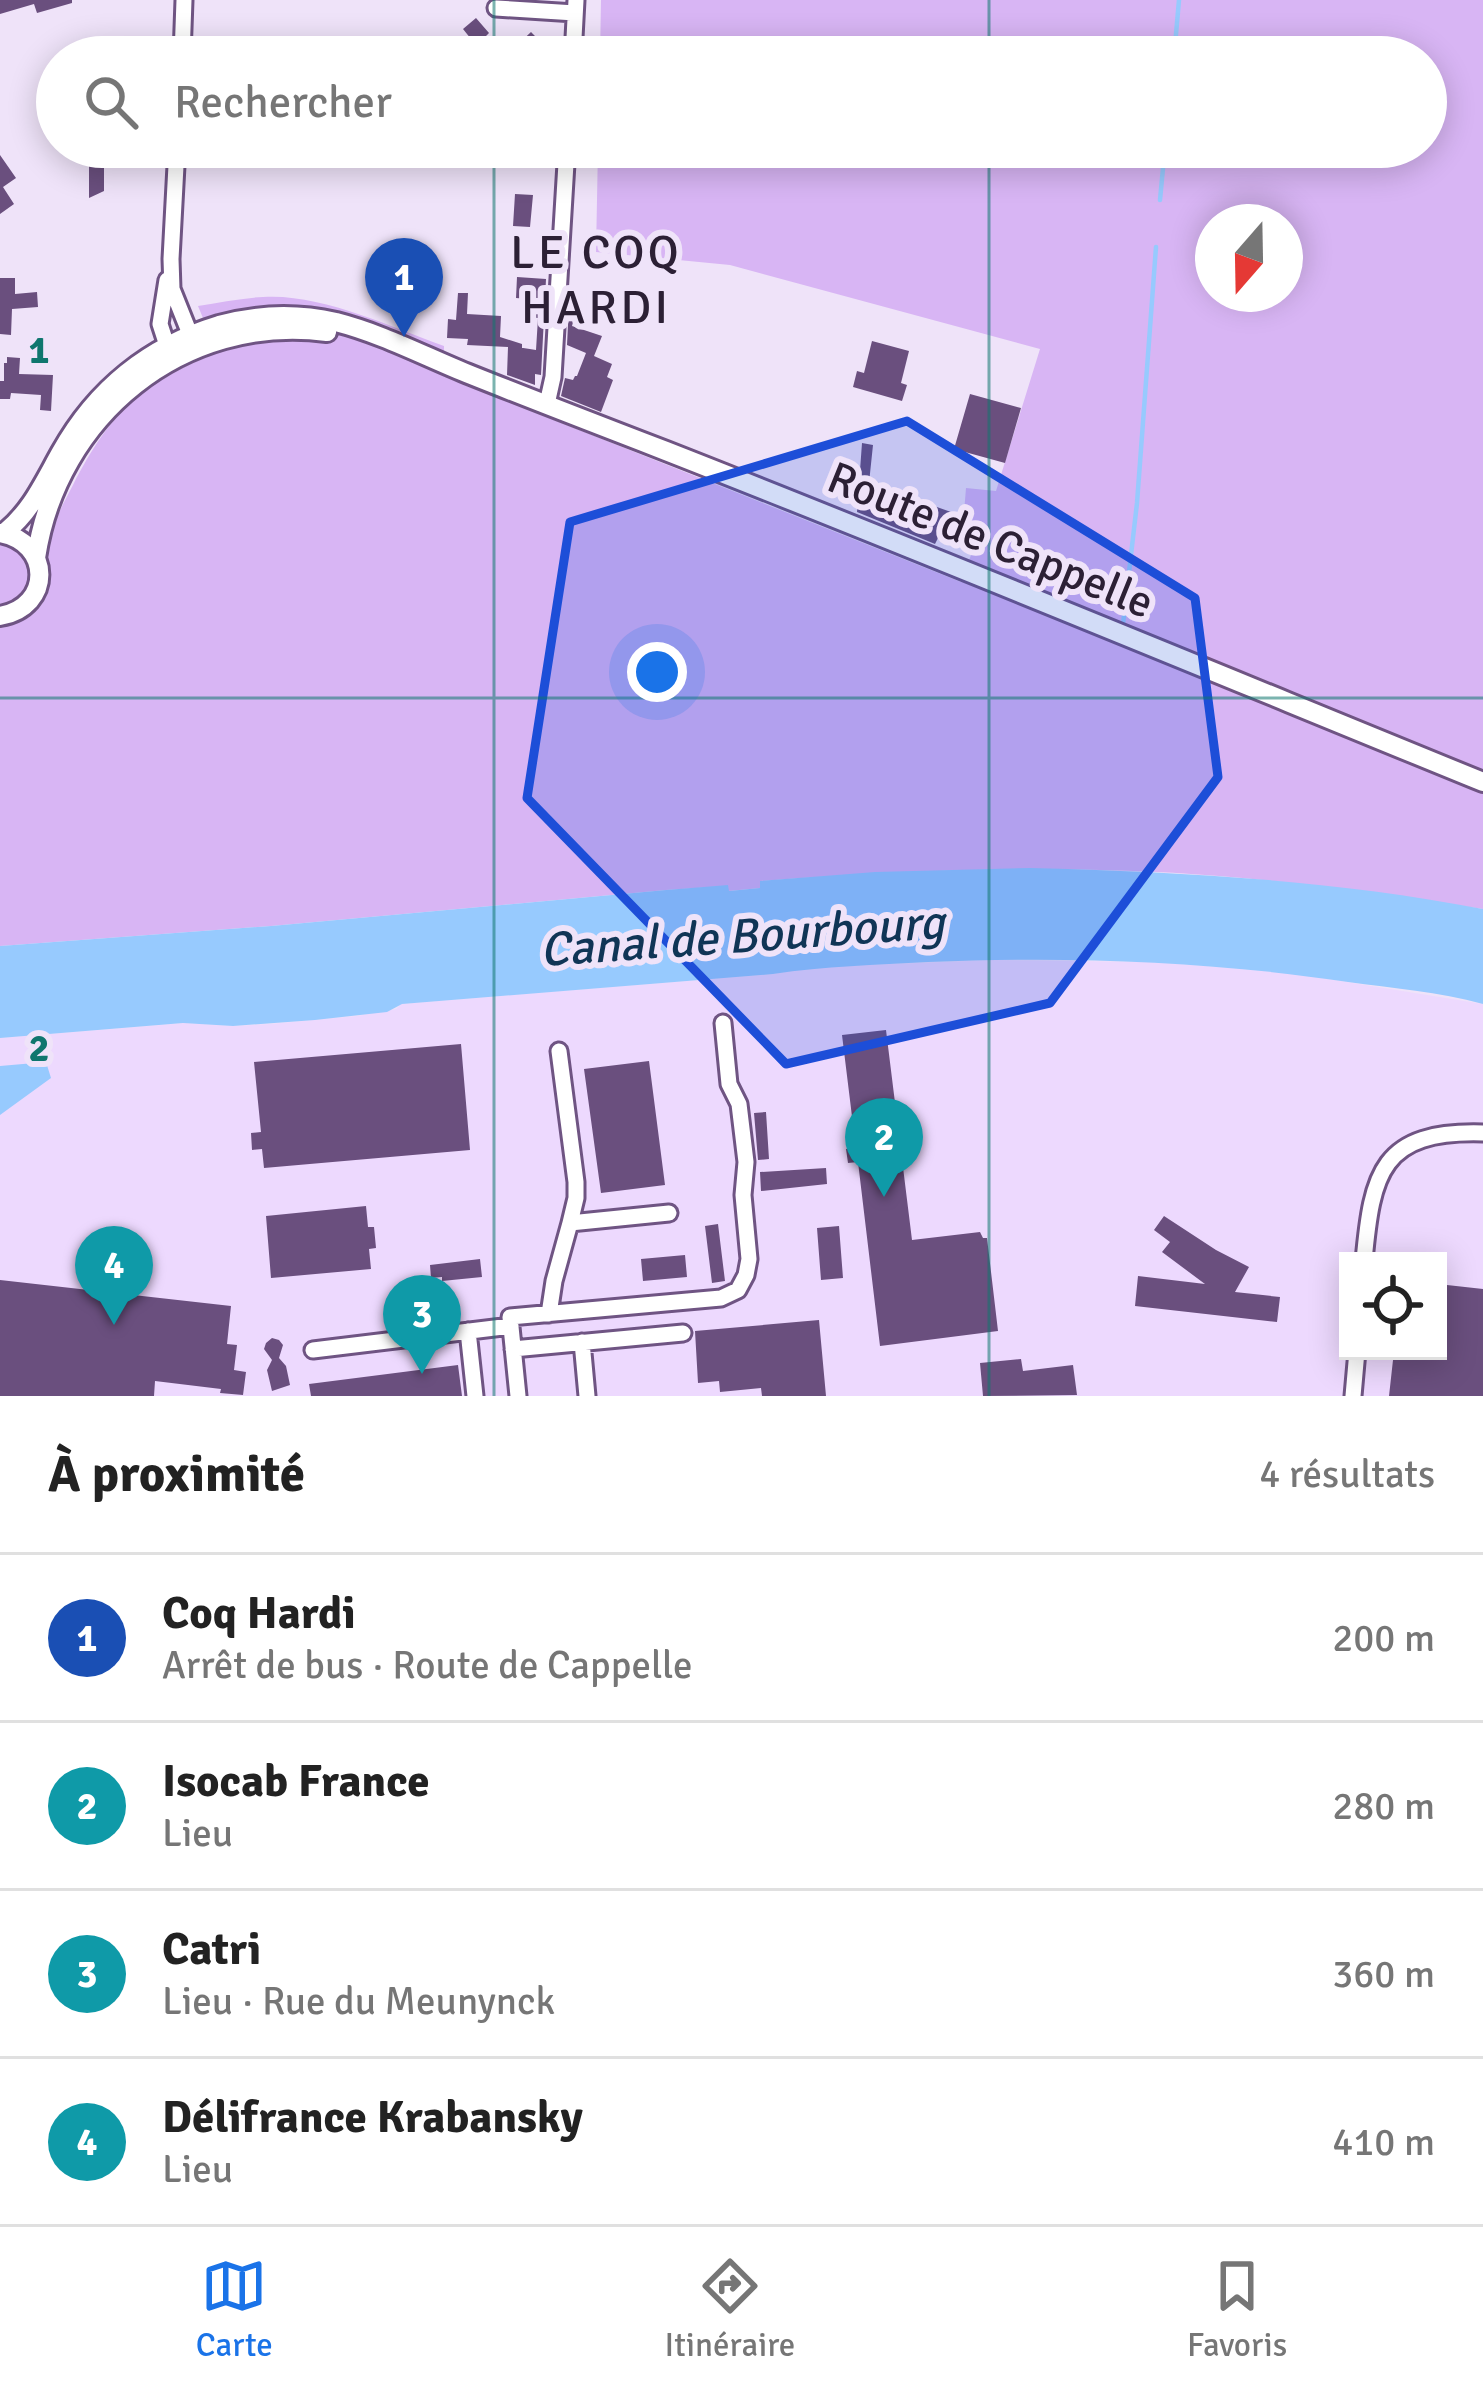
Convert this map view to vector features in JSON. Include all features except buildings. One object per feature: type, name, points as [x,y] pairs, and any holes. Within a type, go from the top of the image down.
[{"type":"main road","name":"Route de Cappelle","points":[[169,353],[193,342],[283,322],[348,335],[468,374],[836,518],[1483,782]]},
{"type":"main road","points":[[0,616],[32,598],[40,575],[36,558],[23,541],[2,533],[28,509],[93,404],[133,367],[169,353]]},
{"type":"main road","points":[[36,558],[48,509],[82,443],[122,395],[169,353]]},
{"type":"street","points":[[183,36],[184,0]]},
{"type":"street","points":[[496,8],[576,6],[574,36]]},
{"type":"street","points":[[169,353],[160,318],[171,259],[176,168]]},
{"type":"street","points":[[547,404],[554,376],[566,168]]},
{"type":"street","points":[[171,259],[174,297],[193,342]]},
{"type":"street","points":[[313,1350],[467,1331],[549,1313],[731,1296],[741,1286],[748,1259],[742,1195],[746,1162],[739,1104],[729,1084],[723,1023]]},
{"type":"street","points":[[549,1313],[576,1198],[560,1051]]},
{"type":"street","points":[[1365,1252],[1371,1198],[1391,1159],[1434,1136],[1483,1133]]},
{"type":"street","points":[[570,1222],[668,1214]]},
{"type":"street","points":[[510,1321],[518,1396]]},
{"type":"street","points":[[467,1331],[475,1396]]},
{"type":"street","points":[[513,1349],[683,1333]]},
{"type":"street","points":[[582,1342],[587,1396]]},
{"type":"street","points":[[1353,1396],[1356,1360]]},
{"type":"highlighted area","points":[[907,421],[1195,598],[1218,777],[1050,1003],[786,1064],[527,798],[570,522]]},
{"type":"shaded area","points":[[601,0],[1483,0],[1483,909],[1219,876],[990,870],[761,881],[761,888],[728,891],[727,886],[666,890],[0,946],[0,627],[26,619],[45,599],[50,585],[48,545],[55,522],[87,459],[115,419],[148,389],[217,352],[198,306],[285,297],[378,321],[444,346],[444,376],[961,582],[971,555],[962,537],[966,488],[996,491],[1040,349],[730,265],[596,252],[598,168],[1447,168],[1447,36],[600,36]]},
{"type":"shaded area","points":[[0,543],[22,555],[29,574],[22,593],[0,605]]},
{"type":"shaded area","points":[[992,960],[1152,962],[1297,974],[1483,1004],[1483,1396],[0,1396],[0,1038],[184,1023],[270,1024],[357,1016],[401,1004],[816,967]]},
{"type":"water","name":"Canal de Bourbourg","points":[[1030,868],[1257,879],[1483,909],[1483,1004],[1243,969],[1086,960],[981,960],[831,967],[402,1004],[387,1012],[315,1020],[233,1026],[183,1023],[0,1038],[0,946],[728,885],[729,891],[760,888],[760,881],[875,872]]},
{"type":"water","points":[[46,1062],[51,1078],[0,1115],[0,1066]]},
{"type":"waterway","points":[[1176,36],[1179,0]]},
{"type":"waterway","points":[[1160,200],[1163,168]]},
{"type":"waterway","points":[[1123,624],[1156,247]]},
{"type":"place","name":"Coq Hardi","points":[[404,337]]},
{"type":"place","name":"Isocab France","points":[[884,1197]]},
{"type":"place","name":"Délifrance Krabansky","points":[[114,1325]]},
{"type":"place","name":"Catri","points":[[422,1374]]},
{"type":"district","name":"LE COQ HARDI","points":[[596,278]]}]
